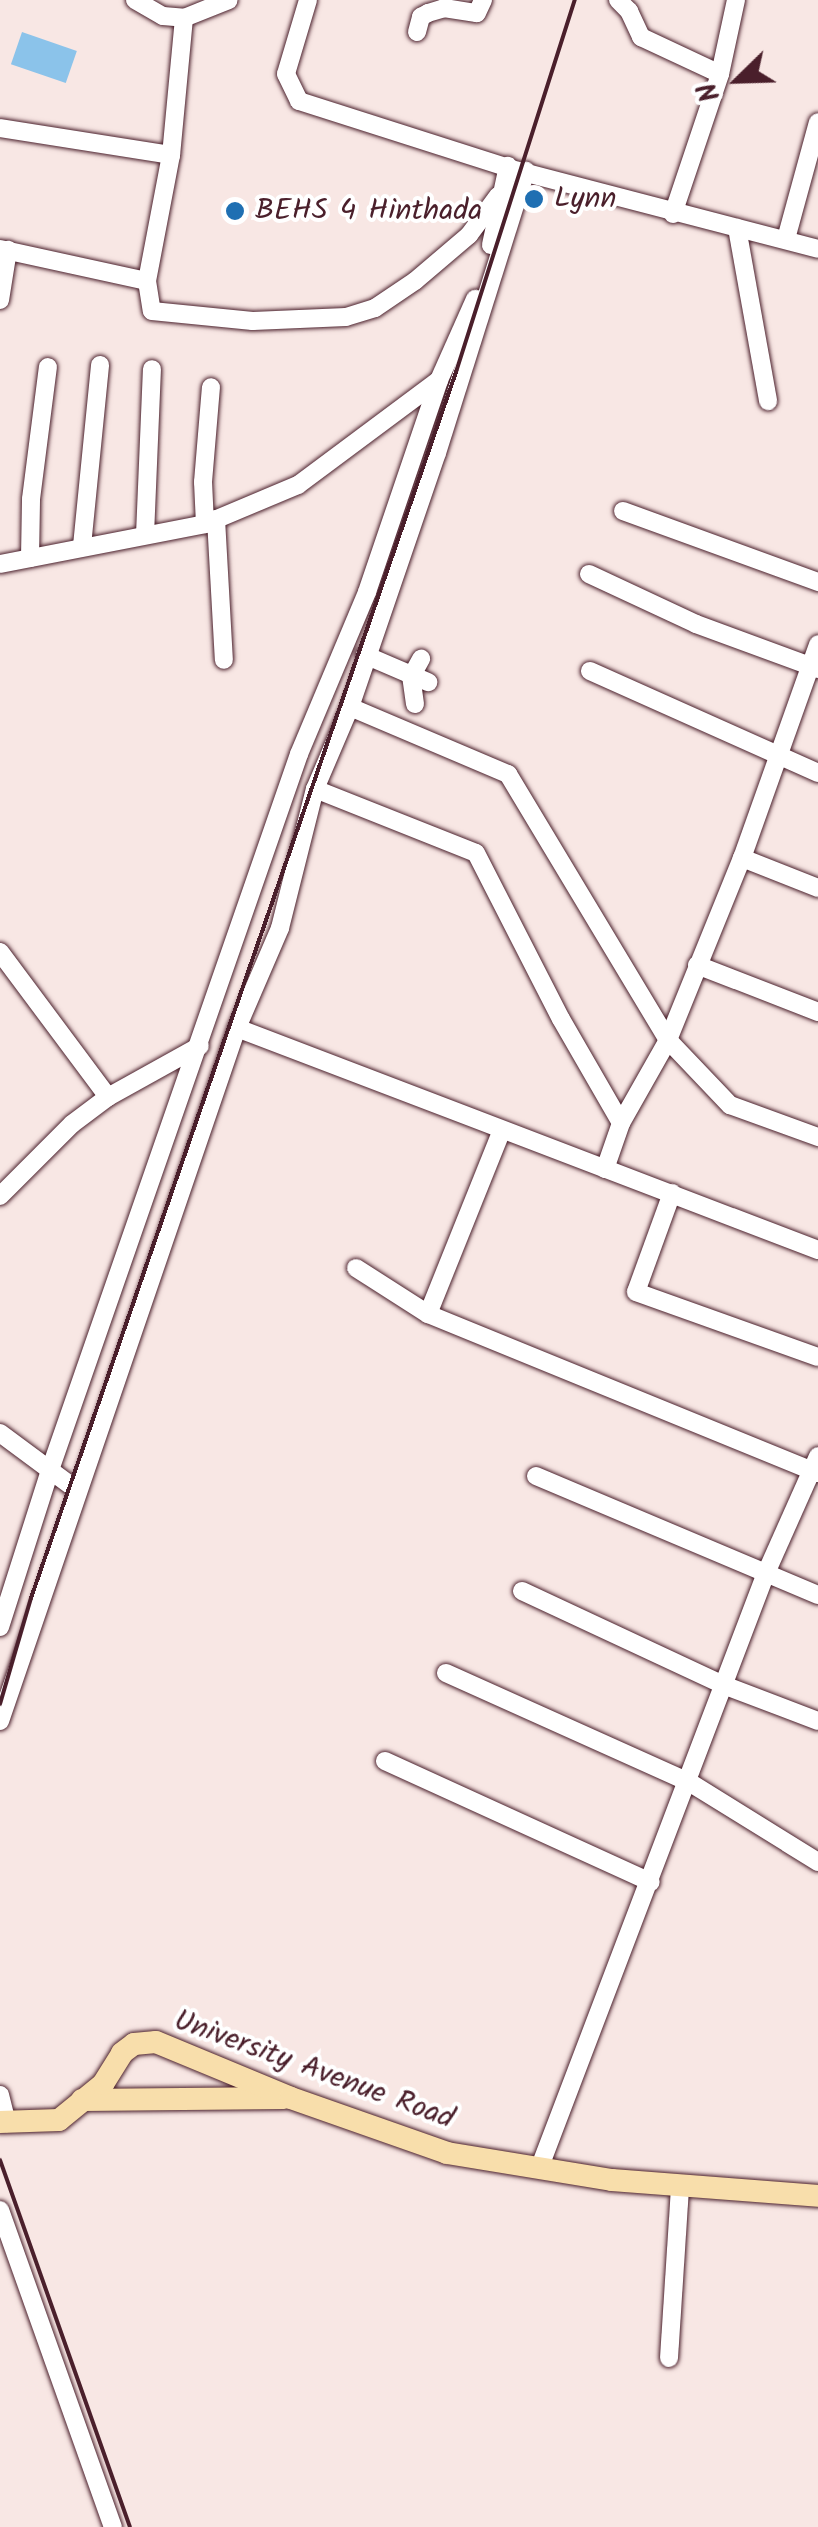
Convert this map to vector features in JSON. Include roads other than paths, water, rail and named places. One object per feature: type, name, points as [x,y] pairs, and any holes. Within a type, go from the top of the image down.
[{"type":"main road","name":"University Avenue Road","points":[[3,2122],[59,2120],[103,2084],[122,2053],[146,2041],[194,2054],[291,2098],[417,2145],[539,2169],[680,2187],[818,2196]]},
{"type":"main road","points":[[82,2100],[291,2098]]},
{"type":"street","points":[[135,0],[163,16],[184,18],[229,0]]},
{"type":"street","points":[[308,0],[286,74],[299,100],[673,214],[786,238],[818,249]]},
{"type":"street","points":[[417,32],[421,17],[428,13],[444,8],[477,13],[483,0]]},
{"type":"street","points":[[618,0],[629,11],[641,37],[720,74]]},
{"type":"street","points":[[673,214],[720,74],[736,0]]},
{"type":"street","points":[[184,18],[172,156],[147,282],[152,311],[253,321],[346,317],[375,308],[415,281],[469,235],[518,169]]},
{"type":"street","points":[[786,238],[818,122]]},
{"type":"street","points":[[0,128],[172,156]]},
{"type":"street","points":[[0,1721],[237,1028],[280,928],[315,789],[350,707],[466,365],[518,169]]},
{"type":"street","points":[[0,1627],[50,1470],[300,754],[368,592],[439,380],[470,316],[496,229],[498,196]]},
{"type":"street","points":[[737,228],[768,400]]},
{"type":"street","points":[[0,300],[4,249],[147,282]]},
{"type":"street","points":[[82,546],[100,365]]},
{"type":"street","points":[[30,558],[30,499],[48,367]]},
{"type":"street","points":[[146,535],[152,370]]},
{"type":"street","points":[[0,564],[211,522],[298,485],[439,380]]},
{"type":"street","points":[[211,387],[203,482],[211,522],[224,660]]},
{"type":"street","points":[[623,510],[818,582]]},
{"type":"street","points":[[589,574],[696,624],[814,667]]},
{"type":"street","points":[[605,1169],[621,1122],[668,1040],[742,858],[814,667],[818,644]]},
{"type":"street","points":[[365,655],[420,680]]},
{"type":"street","points":[[415,704],[420,659]]},
{"type":"street","points":[[590,670],[818,773]]},
{"type":"street","points":[[350,707],[508,774],[668,1040],[730,1105],[818,1137]]},
{"type":"street","points":[[315,789],[476,854],[561,1018],[621,1122]]},
{"type":"street","points":[[742,858],[818,888]]},
{"type":"street","points":[[0,952],[108,1097]]},
{"type":"street","points":[[697,965],[818,1012]]},
{"type":"street","points":[[237,1028],[818,1250]]},
{"type":"street","points":[[0,1196],[72,1124],[108,1097],[200,1046]]},
{"type":"street","points":[[428,1314],[502,1130]]},
{"type":"street","points":[[672,1193],[636,1292],[818,1358]]},
{"type":"street","points":[[356,1268],[428,1314],[816,1467],[766,1573],[539,2169]]},
{"type":"street","points":[[0,1433],[78,1491]]},
{"type":"street","points":[[536,1476],[818,1595]]},
{"type":"street","points":[[522,1591],[726,1686],[818,1722]]},
{"type":"street","points":[[446,1673],[688,1782],[818,1862]]},
{"type":"street","points":[[385,1761],[650,1882]]},
{"type":"street","points":[[0,2095],[3,2122]]},
{"type":"street","points":[[668,2358],[680,2187]]},
{"type":"street","points":[[0,2210],[114,2527]]},
{"type":"water","points":[[22,32],[77,51],[66,83],[11,64]]},
{"type":"railway","points":[[0,1704],[31,1598],[456,372],[575,0]]},
{"type":"railway","points":[[0,2160],[130,2527]]},
{"type":"place","name":"Lynn","points":[[534,199]]},
{"type":"place","name":"BEHS 4 Hinthada","points":[[235,211]]}]
